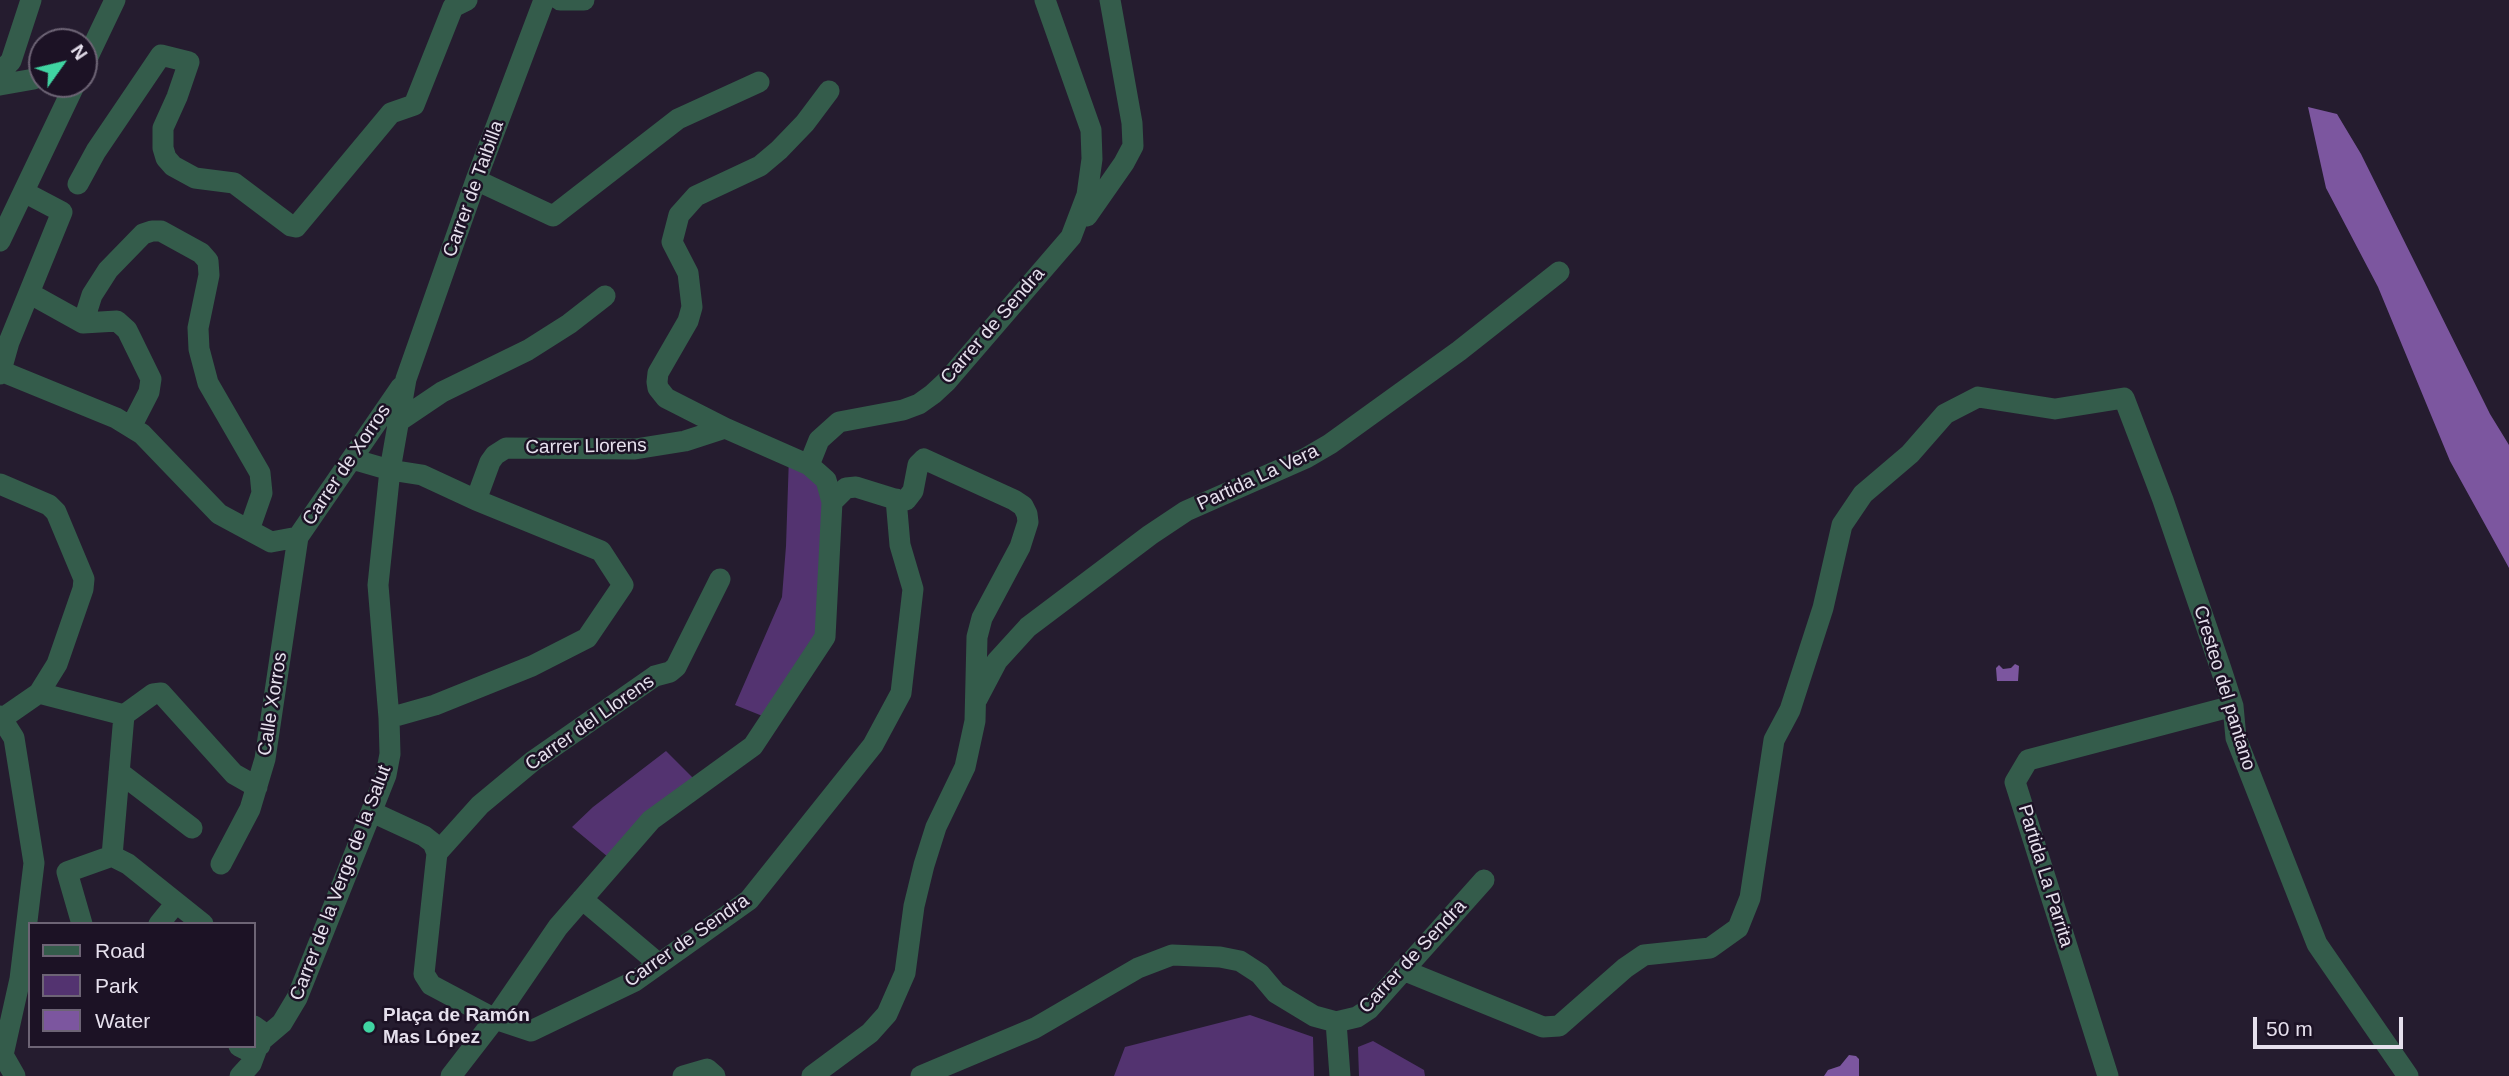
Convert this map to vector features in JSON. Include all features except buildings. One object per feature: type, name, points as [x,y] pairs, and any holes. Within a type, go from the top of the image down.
[{"type":"street","points":[[0,72],[11,61],[31,0]]},
{"type":"street","points":[[98,34],[115,0]]},
{"type":"street","points":[[78,184],[96,151],[161,55],[189,62],[163,128],[166,158],[173,166],[195,178],[234,183],[296,227],[391,113],[414,105],[453,7],[467,0]]},
{"type":"street","name":"Carrer de Taibilla","points":[[406,379],[476,180],[544,0]]},
{"type":"street","points":[[560,0],[584,0]]},
{"type":"street","name":"Carrer de Sendra","points":[[1045,0],[1091,130],[1092,159],[1087,195],[1071,237]]},
{"type":"street","name":"Carrer de Sendra","points":[[808,464],[819,440],[839,422],[903,410],[919,404],[947,381],[1071,237],[1124,163],[1133,146],[1132,123],[1110,0]]},
{"type":"street","points":[[0,85],[28,77]]},
{"type":"street","points":[[476,180],[553,216],[678,119],[759,82]]},
{"type":"street","points":[[451,1076],[495,1019],[558,926],[651,820],[753,746],[825,637],[832,502],[825,480],[808,464],[725,428],[666,398],[659,388],[658,373],[688,321],[692,307],[688,274],[672,242],[679,215],[696,196],[760,166],[805,123],[828,91]]},
{"type":"street","points":[[0,241],[68,98]]},
{"type":"street","points":[[1,373],[9,342],[62,212],[24,192]]},
{"type":"street","points":[[83,323],[92,295],[108,270],[143,234],[152,230],[161,231],[201,253],[208,261],[209,275],[198,328],[199,349],[208,383],[260,473],[262,493],[249,530]]},
{"type":"street","name":"Partida La Vera","points":[[975,701],[997,661],[1028,627],[1150,535],[1186,511],[1306,458],[1330,444],[1459,351],[1559,272]]},
{"type":"street","points":[[29,293],[83,323],[117,321],[127,330],[151,379],[149,392],[131,427]]},
{"type":"street","points":[[399,421],[442,393],[528,349],[569,324],[605,296]]},
{"type":"street","name":"Carrer de Xorros","points":[[1,373],[116,418],[131,427],[219,514],[271,542],[298,537],[406,379]]},
{"type":"street","name":"Carrer de la Verge de la Salut","points":[[256,1038],[282,1023],[297,998],[386,775],[390,754],[389,718],[378,585],[390,470],[406,379]]},
{"type":"street","name":"Cresteo del pantano","points":[[1403,970],[1543,1027],[1559,1026],[1625,968],[1644,955],[1710,948],[1738,928],[1750,898],[1760,818],[1774,740],[1790,710],[1823,608],[1842,525],[1863,494],[1910,454],[1945,414],[1978,397],[2055,409],[2124,398],[2163,500],[2233,706],[2236,737],[2317,944],[2408,1076]]},
{"type":"street","name":"Carrer Llorens","points":[[476,500],[490,462],[506,448],[635,449],[685,441],[725,428]]},
{"type":"street","points":[[352,459],[390,470],[422,475],[601,551],[623,585],[587,638],[521,670],[435,705],[389,718]]},
{"type":"street","points":[[812,1076],[870,1033],[887,1014],[905,973],[914,905],[924,865],[936,827],[965,766],[975,721],[976,652],[982,618],[1020,547],[1026,532],[1027,514],[1023,506],[1014,500],[924,459],[918,465],[910,496],[901,501],[856,487],[846,488],[832,502]]},
{"type":"street","points":[[0,484],[48,505],[56,512],[84,579],[57,664],[39,693],[2,717],[14,738],[34,863],[3,1055],[15,1076]]},
{"type":"street","name":"Carrer de Sendra","points":[[495,1019],[531,1031],[635,981],[749,901],[873,745],[901,693],[913,589],[900,545],[896,499]]},
{"type":"street","name":"Calle Xorros","points":[[220,864],[250,809],[265,759],[298,537]]},
{"type":"street","name":"Carrer del Llorens","points":[[437,853],[480,805],[533,761],[655,676],[670,672],[676,667],[720,579]]},
{"type":"street","points":[[39,693],[124,716]]},
{"type":"street","points":[[112,856],[124,716],[153,694],[161,693],[234,774],[257,787]]},
{"type":"street","name":"Partida La Parrita","points":[[2108,1076],[2015,782],[2028,760],[2233,706]]},
{"type":"street","points":[[119,772],[192,828]]},
{"type":"street","points":[[372,812],[424,836],[433,843],[437,853],[424,974],[430,985],[495,1019]]},
{"type":"street","points":[[81,922],[67,872],[112,856],[128,864],[200,922]]},
{"type":"street","name":"Carrer de Sendra","points":[[921,1076],[1035,1028],[1138,968],[1172,955],[1220,957],[1240,961],[1260,974],[1276,993],[1314,1016],[1336,1022],[1357,1017],[1369,1009],[1484,880]]},
{"type":"street","points":[[582,899],[659,964]]},
{"type":"street","points":[[161,922],[176,903]]},
{"type":"street","name":"Carrer de Sendra","points":[[1336,1022],[1340,1076]]},
{"type":"street","name":"Carrer de la Verge de la Salut","points":[[225,1076],[245,1048]]},
{"type":"street","name":"Carrer de la Verge de la Salut","points":[[240,1076],[251,1064],[250,1048]]},
{"type":"street","points":[[683,1076],[706,1069],[715,1076]]},
{"type":"green space","points":[[789,456],[826,480],[825,637],[770,719],[735,705],[782,597]]},
{"type":"green space","points":[[666,751],[699,784],[614,862],[572,827],[593,807]]},
{"type":"green space","points":[[1250,1015],[1313,1037],[1314,1076],[1114,1076],[1125,1047]]},
{"type":"green space","points":[[1373,1041],[1424,1070],[1425,1076],[1359,1076],[1358,1047]]},
{"type":"water","points":[[2308,107],[2337,114],[2361,154],[2490,414],[2509,445],[2509,568],[2450,461],[2378,287],[2326,188]]},
{"type":"water","points":[[2015,664],[2019,666],[2018,681],[1997,681],[1996,668],[1999,665],[2003,669],[2011,668]]},
{"type":"water","points":[[1849,1055],[1859,1059],[1859,1076],[1824,1076],[1828,1070],[1840,1066]]},
{"type":"place","name":"Plaça de Ramón Mas López","points":[[369,1027]]}]
